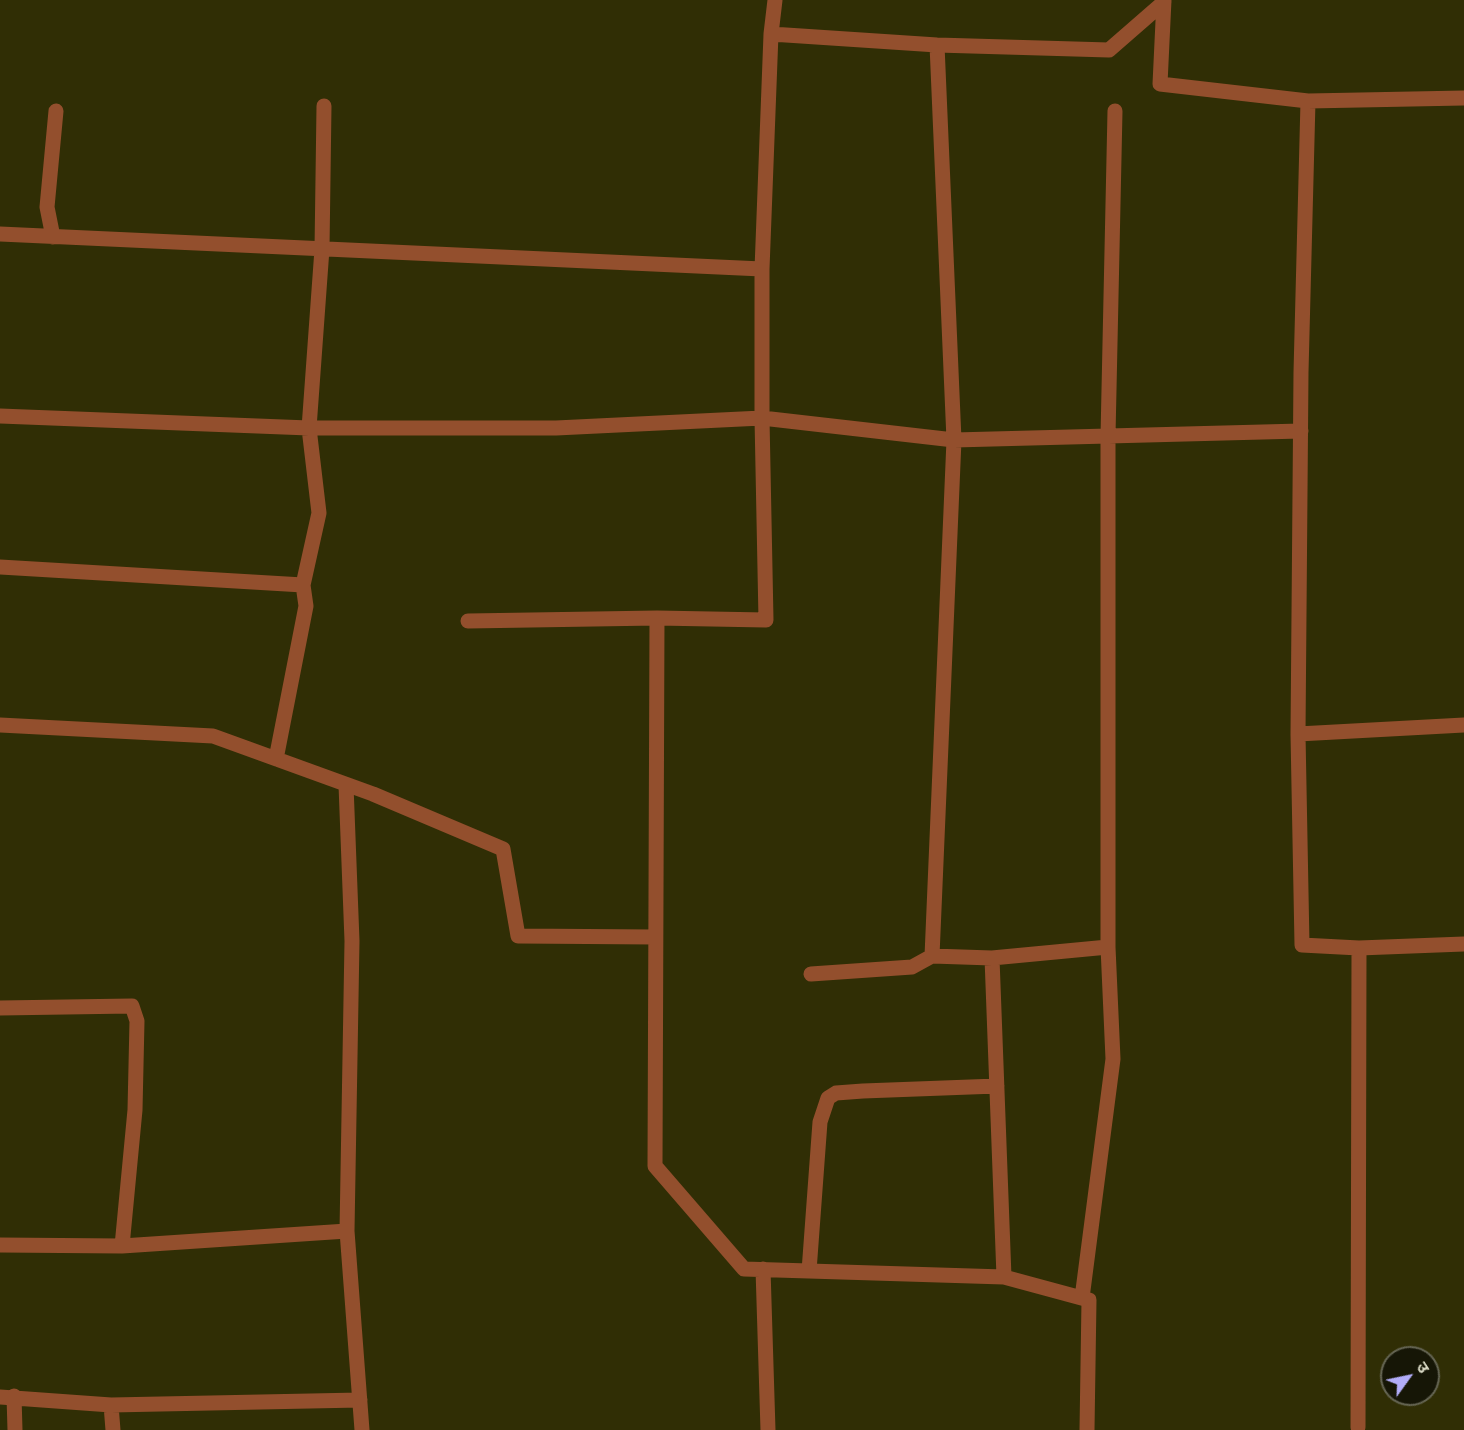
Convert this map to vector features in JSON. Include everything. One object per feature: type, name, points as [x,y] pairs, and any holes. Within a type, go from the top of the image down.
[{"type":"street","points":[[468,621],[657,618],[766,620],[762,269],[771,34],[775,0]]},
{"type":"street","points":[[771,34],[937,45],[1109,51],[1164,1]]},
{"type":"street","points":[[1164,1],[1160,84],[1308,100],[1464,98]]},
{"type":"street","points":[[932,956],[954,440],[937,45]]},
{"type":"street","points":[[1308,100],[1298,734],[1302,945],[1359,948],[1464,944]]},
{"type":"street","points":[[276,759],[306,606],[303,585],[319,513],[309,428],[322,249],[324,106]]},
{"type":"street","points":[[53,237],[47,207],[56,111]]},
{"type":"street","points":[[1082,1298],[1113,1059],[1108,947],[1108,436],[1115,111]]},
{"type":"street","points":[[0,234],[762,269]]},
{"type":"street","points":[[0,416],[309,428],[556,428],[762,418],[954,440],[1301,432]]},
{"type":"street","points":[[0,567],[303,585]]},
{"type":"street","points":[[657,618],[655,1166],[744,1269],[1004,1277],[1089,1300],[1087,1430]]},
{"type":"street","points":[[0,725],[213,736],[346,784],[503,849],[518,936],[655,937]]},
{"type":"street","points":[[1298,734],[1464,725]]},
{"type":"street","points":[[346,784],[352,941],[347,1231],[362,1430]]},
{"type":"street","points":[[811,974],[912,967],[932,956],[992,958],[1108,947]]},
{"type":"street","points":[[1358,1427],[1359,948]]},
{"type":"street","points":[[992,958],[1004,1277]]},
{"type":"street","points":[[0,1008],[132,1006],[137,1021],[135,1110],[122,1246]]},
{"type":"street","points":[[809,1271],[820,1122],[828,1098],[836,1093],[863,1091],[997,1086]]},
{"type":"street","points":[[0,1245],[122,1246],[347,1231]]},
{"type":"street","points":[[763,1269],[768,1430]]},
{"type":"street","points":[[15,1430],[7,1396],[111,1405],[360,1400]]},
{"type":"street","points":[[111,1405],[113,1430]]}]
